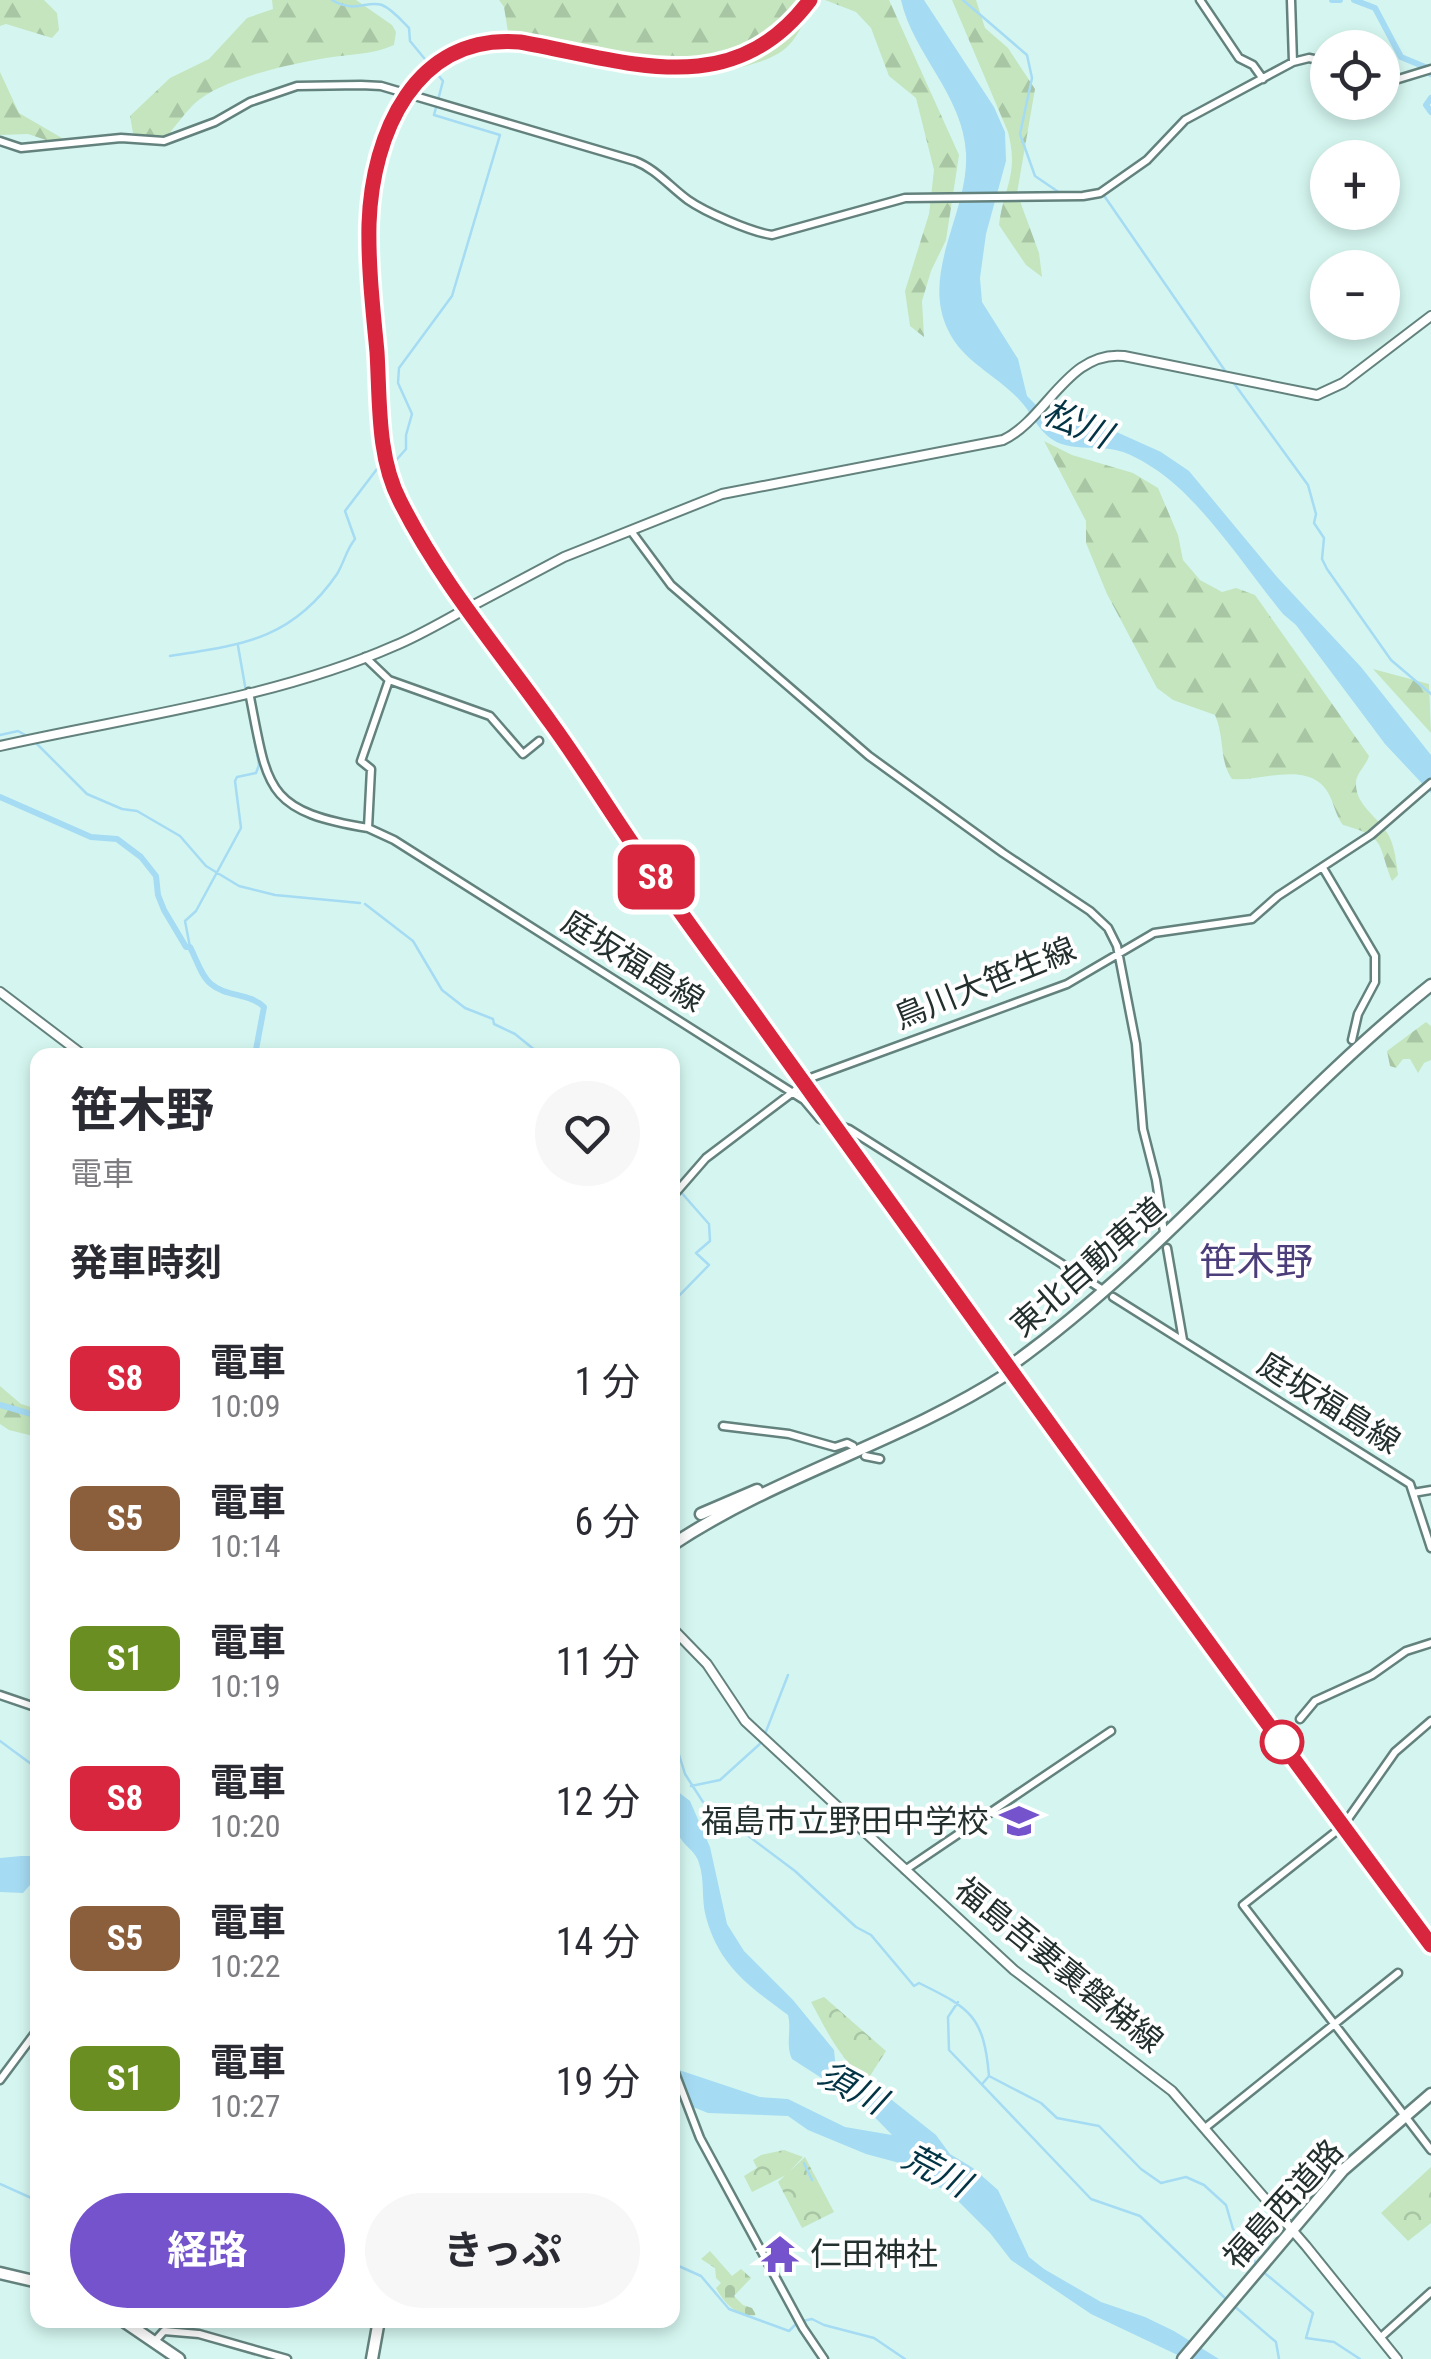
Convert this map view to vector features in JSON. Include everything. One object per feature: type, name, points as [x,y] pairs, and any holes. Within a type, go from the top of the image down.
[{"type":"highway","name":"東北自動車道","points":[[680,1538],[789,1480],[907,1426],[1008,1370],[1126,1272],[1334,1069],[1431,988]]},
{"type":"highway","points":[[700,1514],[789,1480]]},
{"type":"highway","points":[[714,1526],[789,1480]]},
{"type":"highway","name":"福島西道路","points":[[1186,2359],[1344,2170],[1431,2097]]},
{"type":"highway","points":[[0,2271],[30,2278]]},
{"type":"highway","points":[[136,2328],[156,2339]]},
{"type":"highway","points":[[141,2328],[182,2359]]},
{"type":"highway","points":[[369,2359],[375,2328]]},
{"type":"main road","points":[[0,746],[250,692],[394,647],[564,557],[730,492],[996,442],[1012,435],[1083,366],[1112,355],[1304,394],[1322,394],[1431,316]]},
{"type":"main road","points":[[0,992],[75,1048]]},
{"type":"main road","name":"福島吾妻裏磐梯線","points":[[680,1636],[707,1664],[745,1722],[1022,1977],[1160,2081],[1292,2230],[1397,2359]]},
{"type":"street","points":[[1200,0],[1239,58],[1255,67],[1263,79]]},
{"type":"street","points":[[1291,0],[1293,62]]},
{"type":"street","points":[[0,141],[22,148],[121,138],[164,141],[215,122],[259,98],[298,86],[378,86],[635,161],[697,205],[764,234],[882,203],[925,196],[1082,196],[1100,192],[1147,160],[1185,120],[1293,62],[1310,58]]},
{"type":"street","points":[[1400,79],[1431,70]]},
{"type":"street","points":[[631,530],[670,584],[880,764],[1003,854],[1097,916],[1112,933],[1136,1044],[1142,1129],[1156,1179],[1164,1232]]},
{"type":"street","points":[[364,657],[389,680],[490,716],[523,754],[540,742]]},
{"type":"street","points":[[368,828],[371,769],[361,761],[389,680]]},
{"type":"street","name":"庭坂福島線","points":[[250,692],[266,775],[279,796],[304,814],[368,828],[394,840],[808,1103],[820,1119],[850,1129],[1102,1290]]},
{"type":"street","name":"鳥川大笹生線","points":[[680,1187],[706,1158],[818,1074],[1067,984],[1158,932],[1248,921],[1278,896],[1371,836],[1431,783]]},
{"type":"street","points":[[1322,868],[1375,956],[1375,982],[1358,1014],[1352,1040]]},
{"type":"street","points":[[1167,1248],[1183,1341]]},
{"type":"street","name":"庭坂福島線","points":[[1113,1297],[1410,1484],[1431,1548]]},
{"type":"street","points":[[723,1426],[853,1446]]},
{"type":"street","points":[[865,1456],[880,1459]]},
{"type":"street","points":[[1414,1493],[1431,1490]]},
{"type":"street","points":[[1300,1718],[1315,1701],[1372,1675],[1406,1651],[1431,1644]]},
{"type":"street","points":[[0,1695],[30,1705]]},
{"type":"street","points":[[1431,1721],[1394,1752],[1343,1826],[1243,1905],[1431,2150]]},
{"type":"street","points":[[906,1870],[1111,1731]]},
{"type":"street","points":[[1204,2128],[1398,1973]]},
{"type":"street","points":[[0,2080],[30,2040]]},
{"type":"street","points":[[680,2086],[707,2152],[799,2321],[824,2359]]},
{"type":"street","points":[[1380,2338],[1431,2292]]},
{"type":"street","points":[[156,2339],[164,2331],[188,2332],[287,2359]]},
{"type":"green space","points":[[0,0],[44,0],[57,13],[59,30],[52,38],[6,24],[0,26]]},
{"type":"green space","points":[[272,0],[356,0],[392,25],[396,32],[394,45],[294,64],[238,80],[194,104],[164,140],[133,133],[130,116],[170,78],[209,59],[247,18],[273,9]]},
{"type":"green space","points":[[499,0],[817,0],[796,36],[779,53],[746,66],[686,74],[656,71],[509,38],[504,7]]},
{"type":"green space","points":[[825,0],[889,0],[959,155],[946,240],[922,301],[924,337],[910,326],[905,291],[929,214],[934,170],[916,98],[889,76],[871,28],[856,12]]},
{"type":"green space","points":[[952,0],[976,0],[985,28],[1008,48],[1035,89],[1017,193],[1039,253],[1042,277],[1026,265],[999,225],[1011,170],[1008,132]]},
{"type":"green space","points":[[0,72],[19,113],[67,141],[52,142],[28,134],[0,135]]},
{"type":"green space","points":[[1044,441],[1072,455],[1133,473],[1158,488],[1178,535],[1183,560],[1200,580],[1222,592],[1236,588],[1255,595],[1369,756],[1358,776],[1357,791],[1391,841],[1398,875],[1392,881],[1378,843],[1367,833],[1343,825],[1320,783],[1311,777],[1289,774],[1232,779],[1225,765],[1215,715],[1173,700],[1157,688],[1107,594],[1086,543],[1086,521]]},
{"type":"green space","points":[[1373,669],[1429,684],[1431,733]]},
{"type":"green space","points":[[1426,1022],[1431,1026],[1431,1060],[1418,1073],[1410,1059],[1403,1059],[1396,1068],[1390,1066],[1387,1051]]},
{"type":"green space","points":[[0,1386],[30,1407],[30,1435],[0,1424]]},
{"type":"green space","points":[[824,1997],[886,2051],[868,2079],[842,2055],[811,2002]]},
{"type":"green space","points":[[784,2150],[803,2157],[786,2175],[752,2192],[744,2176],[757,2168],[753,2160]]},
{"type":"green space","points":[[805,2157],[834,2212],[802,2228],[778,2182]]},
{"type":"green space","points":[[1431,2167],[1431,2223],[1408,2241],[1381,2213]]},
{"type":"green space","points":[[710,2251],[732,2276],[741,2269],[751,2278],[734,2296],[756,2315],[737,2312],[723,2299],[716,2288],[721,2283],[715,2268],[701,2259]]},
{"type":"water","name":"松川","points":[[901,0],[924,0],[994,107],[1005,132],[1006,161],[986,234],[980,278],[982,302],[1018,359],[1027,396],[1044,413],[1061,417],[1091,415],[1101,425],[1161,452],[1189,471],[1277,577],[1361,667],[1431,755],[1431,793],[1385,744],[1296,625],[1192,501],[1136,457],[1110,449],[1071,446],[1051,438],[1014,394],[955,342],[941,308],[939,286],[965,175],[963,132],[947,93],[907,20]]},
{"type":"water","name":"荒川","points":[[680,1793],[690,1801],[710,1847],[727,1924],[744,1951],[793,2000],[834,2050],[837,2080],[853,2090],[873,2085],[936,2135],[950,2154],[998,2190],[1029,2257],[1044,2269],[1101,2302],[1174,2331],[1219,2359],[1186,2359],[1091,2314],[1011,2260],[955,2198],[907,2165],[866,2154],[808,2130],[788,2116],[708,2113],[680,2102],[680,2070],[760,2097],[788,2099],[845,2127],[892,2135],[862,2104],[792,2059],[788,2015],[749,1985],[719,1949],[706,1917],[699,1863],[681,1839]]},
{"type":"water","points":[[30,1856],[30,1885],[23,1893],[0,1892],[0,1858]]},
{"type":"waterway","points":[[170,656],[263,636],[302,613],[337,574],[355,539],[345,511],[377,469],[391,466],[406,449],[412,414],[398,383],[399,368],[452,296],[500,135],[434,115],[443,81],[410,41],[409,28],[393,12],[382,5],[348,6],[332,0]]},
{"type":"waterway","points":[[963,0],[1027,55],[1032,78],[1020,134],[1035,176],[1060,193]]},
{"type":"waterway","points":[[1332,0],[1340,0]]},
{"type":"waterway","points":[[1354,0],[1375,8],[1401,57],[1425,67],[1431,74]]},
{"type":"waterway","points":[[1431,98],[1426,105],[1431,112]]},
{"type":"waterway","points":[[1093,191],[1099,190],[1105,197],[1228,375]]},
{"type":"waterway","points":[[1233,382],[1308,485],[1316,514],[1314,523],[1324,538],[1322,559],[1327,569],[1391,660],[1431,694]]},
{"type":"waterway","points":[[190,947],[185,921],[196,911],[241,828],[235,781],[237,777],[256,773],[259,765],[238,646]]},
{"type":"waterway","points":[[0,735],[18,731],[27,736]]},
{"type":"waterway","points":[[33,740],[87,794],[137,811],[180,836],[206,866],[239,886],[275,895],[360,903]]},
{"type":"waterway","points":[[0,797],[91,837],[117,839],[141,857],[156,876],[164,910],[186,947],[190,947],[207,981],[264,1007],[256,1048]]},
{"type":"waterway","points":[[365,904],[413,941],[442,990],[465,1008],[493,1019],[494,1024],[532,1048]]},
{"type":"waterway","points":[[680,1191],[709,1224],[710,1241],[696,1253],[709,1265],[680,1295]]},
{"type":"waterway","name":"須川","points":[[0,1405],[30,1414]]},
{"type":"waterway","points":[[765,1734],[788,1675]]},
{"type":"waterway","points":[[0,1741],[30,1763]]},
{"type":"waterway","points":[[691,1786],[720,1780],[762,1742]]},
{"type":"waterway","points":[[680,1758],[685,1774],[703,1802],[795,1871],[856,1927],[871,1935],[914,1986],[919,1983],[971,2016],[987,2056],[989,2076],[983,2083]]},
{"type":"waterway","points":[[958,2002],[948,2017],[949,2050],[1091,2199],[1140,2216],[1227,2300]]},
{"type":"waterway","points":[[989,2076],[1041,2103],[1057,2118],[1099,2126],[1141,2169],[1161,2183],[1186,2177],[1204,2185],[1226,2205],[1233,2229],[1256,2264]]},
{"type":"waterway","points":[[804,2163],[812,2180]]},
{"type":"waterway","points":[[0,2184],[30,2197]]},
{"type":"waterway","points":[[680,2267],[701,2276],[729,2309],[789,2331],[798,2322],[812,2319],[874,2338],[905,2359]]},
{"type":"waterway","points":[[1261,2270],[1313,2313],[1306,2338],[1334,2342],[1360,2359]]},
{"type":"waterway","points":[[1233,2305],[1276,2342],[1279,2359]]},
{"type":"railway","points":[[809,0],[782,28],[754,47],[725,58],[662,63],[498,41],[462,48],[425,70],[399,101],[382,140],[373,185],[370,278],[379,432],[387,474],[414,529],[504,668],[1157,1579],[1431,1947]]},
{"type":"train","name":"S8","points":[[810,0],[792,24],[774,39],[754,52],[719,64],[664,67],[498,41],[454,53],[416,80],[397,110],[374,180],[369,226],[383,434],[392,484],[463,605],[555,728],[652,872],[1158,1578],[1431,1945]]},
{"type":"place","name":"福島市立野田中学校","points":[[1019,1821]]},
{"type":"place","name":"仁田神社","points":[[780,2254]]},
{"type":"district","name":"笹木野","points":[[1256,1262]]}]
